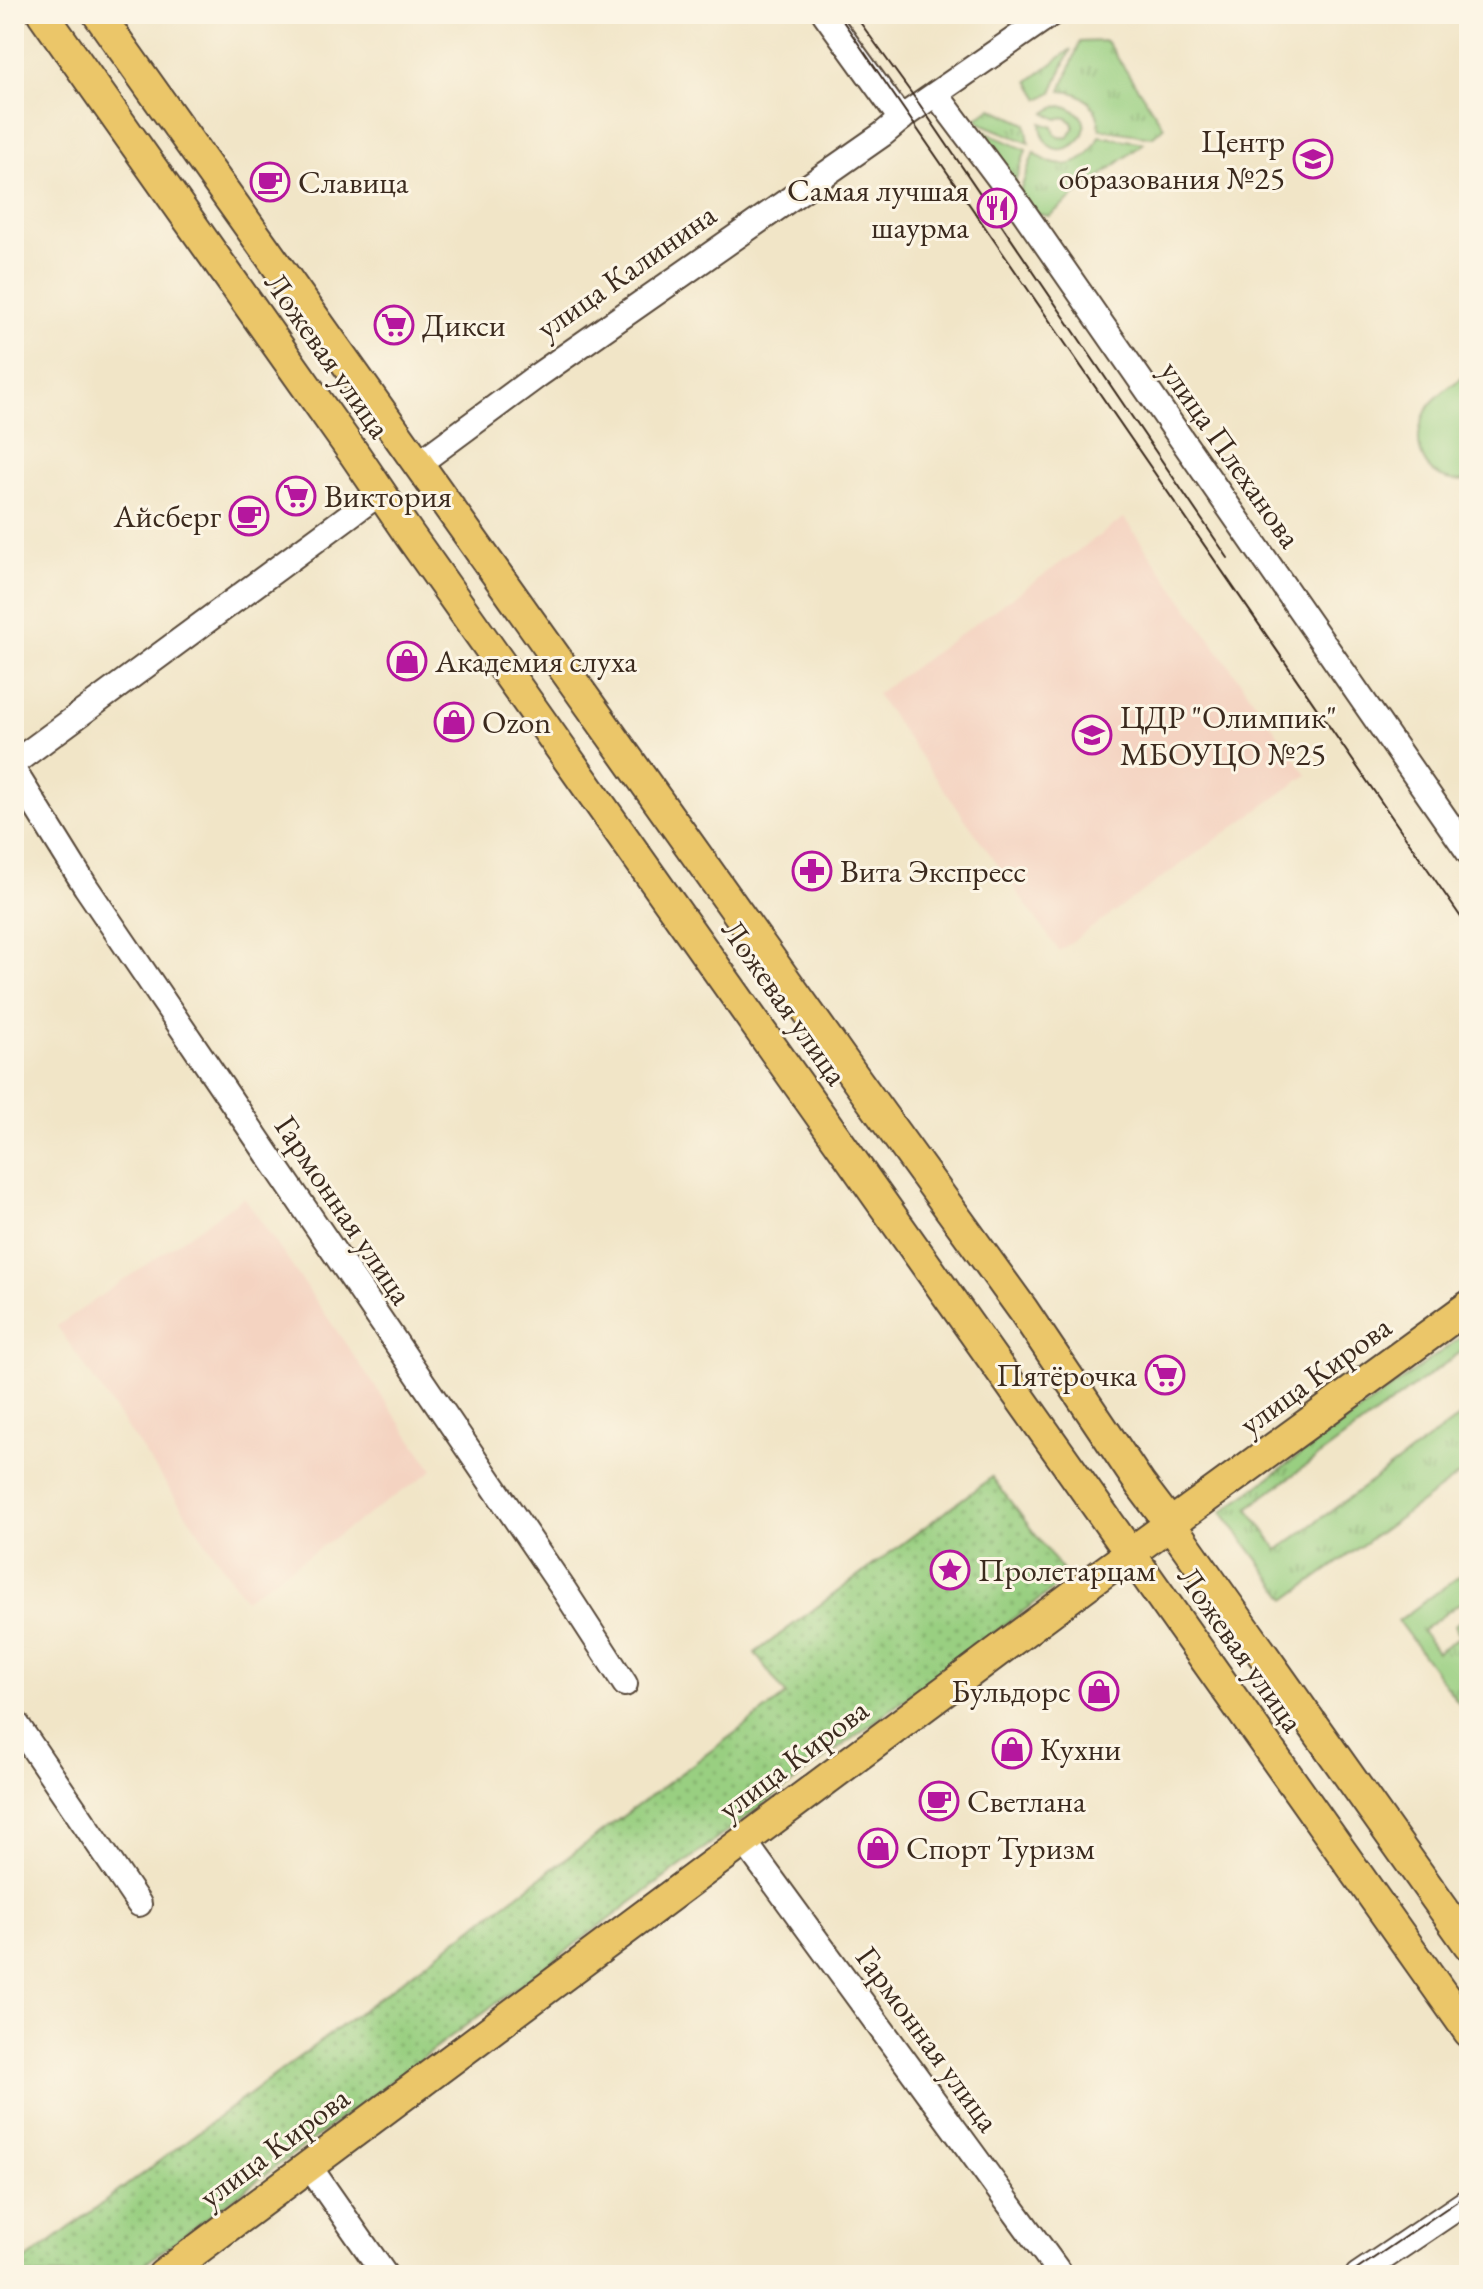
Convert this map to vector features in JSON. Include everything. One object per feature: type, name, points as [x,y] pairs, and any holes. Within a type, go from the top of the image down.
[{"type":"main road","name":"Ложевая улица","points":[[43,14],[1469,2032]]},
{"type":"main road","name":"Ложевая улица","points":[[98,14],[1023,1310],[1140,1484],[1469,1945]]},
{"type":"main road","name":"улица Калинина","points":[[381,492],[418,464]]},
{"type":"main road","name":"улица Кирова","points":[[163,2275],[1130,1554],[1469,1306]]},
{"type":"street","points":[[825,14],[901,119]]},
{"type":"street","name":"улица Калинина","points":[[418,464],[537,376],[1051,14]]},
{"type":"street","name":"улица Плеханова","points":[[936,94],[1014,198],[1469,853]]},
{"type":"street","name":"улица Калинина","points":[[14,763],[381,492]]},
{"type":"street","name":"Гармонная улица","points":[[14,771],[86,887],[625,1684]]},
{"type":"street","points":[[14,1720],[139,1904]]},
{"type":"street","name":"Гармонная улица","points":[[744,1841],[1061,2275]]},
{"type":"street","points":[[309,2166],[385,2275]]},
{"type":"street","points":[[1358,2275],[1469,2200]]},
{"type":"shaded area","name":"ЦДР \"Олимпик\" МБОУЦО №25","points":[[1124,518],[1307,775],[1059,951],[876,694]]},
{"type":"shaded area","points":[[244,1197],[433,1470],[245,1599],[57,1326]]},
{"type":"green space","points":[[1106,41],[1164,127],[1152,137],[1100,129],[1097,114],[1089,102],[1077,94],[1061,91],[1080,42]]},
{"type":"green space","points":[[1071,49],[1052,92],[1040,99],[1029,81]]},
{"type":"green space","points":[[1065,106],[1080,115],[1084,125],[1082,136],[1064,149],[1054,148],[1045,140],[1041,123],[1053,127],[1058,136],[1068,137],[1074,128],[1070,120],[1063,117],[1057,119],[1046,113],[1055,107]]},
{"type":"green space","points":[[992,108],[1026,124],[1029,143],[980,123],[977,118]]},
{"type":"green space","points":[[974,127],[1026,150],[1012,190]]},
{"type":"green space","points":[[1099,136],[1144,143],[1049,216],[1037,214],[1018,197],[1034,152],[1053,163],[1071,164],[1087,155]]},
{"type":"green space","points":[[1469,373],[1469,480],[1453,480],[1430,469],[1419,446],[1419,432],[1434,400]]},
{"type":"green space","points":[[1469,1331],[1469,1346],[1248,1508],[1278,1550],[1469,1410],[1469,1468],[1287,1599],[1222,1512]]},
{"type":"green space","points":[[992,1477],[1068,1578],[130,2275],[14,2275],[14,2269],[786,1695],[755,1653]]},
{"type":"green space","points":[[1469,1569],[1469,1596],[1422,1631],[1437,1652],[1460,1636],[1455,1625],[1469,1613],[1469,1717],[1398,1621]]},
{"type":"tram line","points":[[838,14],[1469,929]]},
{"type":"tram line","points":[[854,14],[920,105],[1228,558]]},
{"type":"tram line","points":[[1349,2275],[1469,2193]]},
{"type":"place","name":"Центр образования №25","points":[[1313,159]]},
{"type":"place","name":"Славица","points":[[270,182]]},
{"type":"place","name":"Самая лучшая шаурма","points":[[997,208]]},
{"type":"place","name":"Дикси","points":[[394,325]]},
{"type":"place","name":"Виктория","points":[[296,496]]},
{"type":"place","name":"Айсберг","points":[[249,516]]},
{"type":"place","name":"Академия слуха","points":[[407,661]]},
{"type":"place","name":"Ozon","points":[[454,722]]},
{"type":"place","name":"ЦДР \"Олимпик\" МБОУЦО №25","points":[[1092,735]]},
{"type":"place","name":"Вита Экспресс","points":[[812,871]]},
{"type":"place","name":"Пятёрочка","points":[[1165,1375]]},
{"type":"place","name":"Пролетарцам","points":[[950,1570]]},
{"type":"place","name":"Бульдорс","points":[[1099,1691]]},
{"type":"place","name":"Кухни","points":[[1012,1749]]},
{"type":"place","name":"Светлана","points":[[939,1801]]},
{"type":"place","name":"Спорт Туризм","points":[[878,1848]]}]
